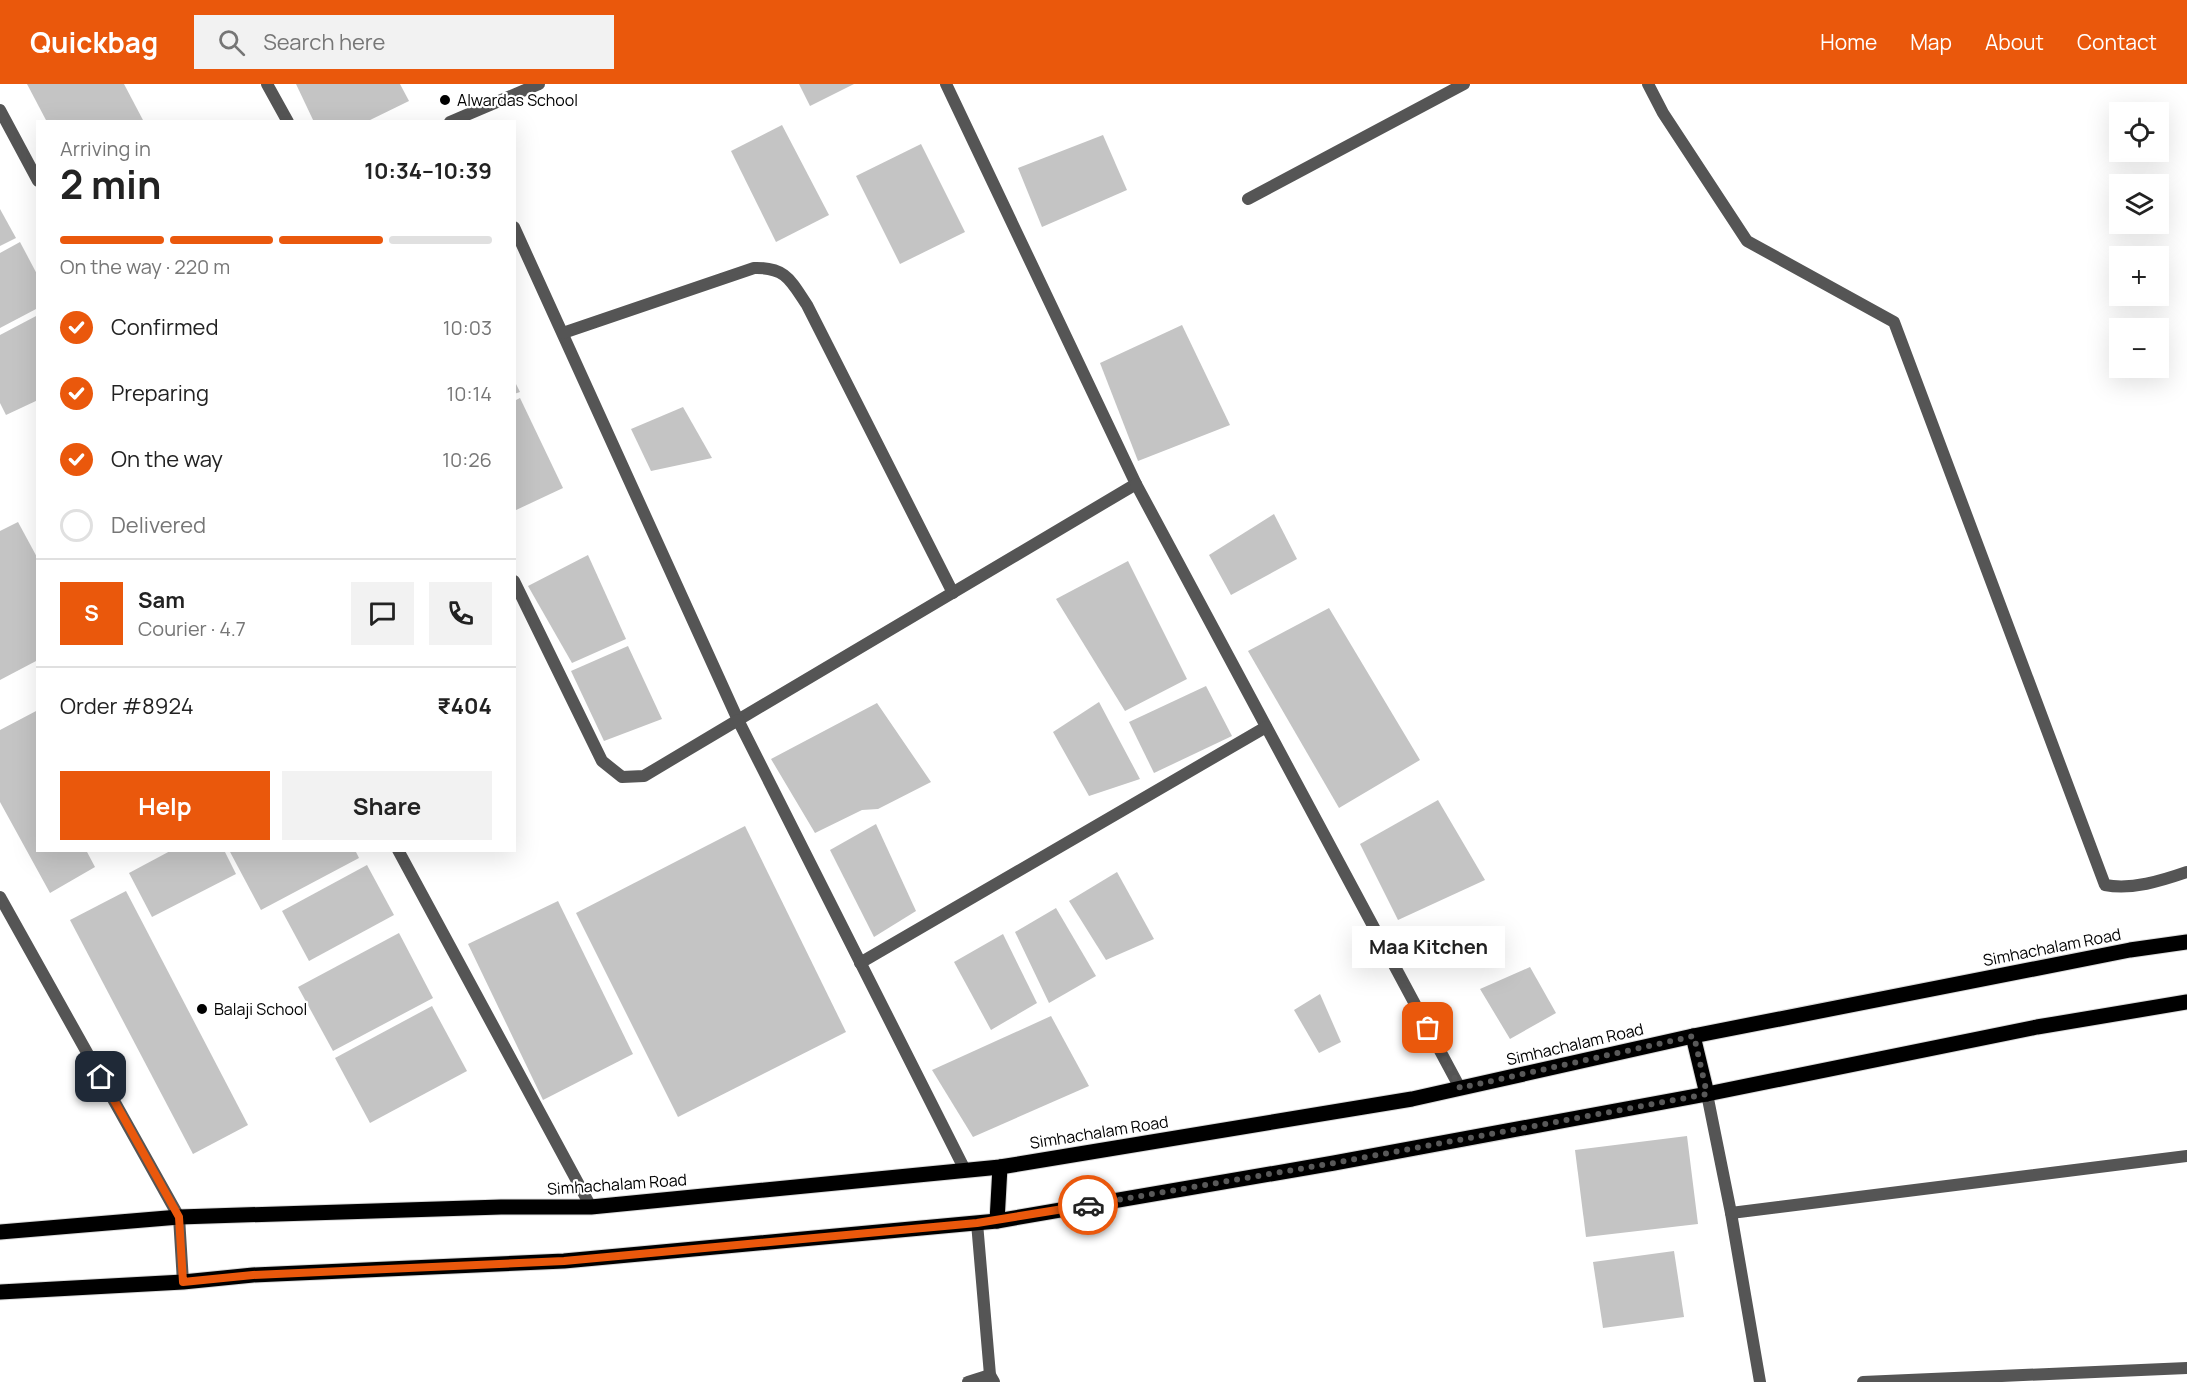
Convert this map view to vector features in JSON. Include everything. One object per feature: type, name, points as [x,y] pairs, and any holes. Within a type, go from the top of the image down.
[{"type":"main road","name":"Simhachalam Road","points":[[0,1232],[179,1217],[501,1207],[591,1207],[1000,1167],[1412,1099],[1694,1036],[2130,950],[2187,942]]},
{"type":"main road","points":[[0,1292],[183,1282],[253,1275],[564,1261],[997,1221],[1334,1163],[1707,1094],[2037,1027],[2187,1002]]},
{"type":"main road","points":[[1694,1036],[1707,1094]]},
{"type":"main road","points":[[997,1221],[1000,1167]]},
{"type":"street","points":[[267,84],[287,120]]},
{"type":"street","points":[[465,119],[539,84]]},
{"type":"street","points":[[946,84],[1136,484],[1460,1088]]},
{"type":"street","points":[[1248,199],[1464,84]]},
{"type":"street","points":[[1648,84],[1663,113],[1747,242],[1894,322],[2105,885],[2116,887],[2155,883],[2187,872]]},
{"type":"street","points":[[0,110],[36,177]]},
{"type":"street","points":[[516,231],[738,720],[965,1170]]},
{"type":"street","points":[[563,333],[754,268],[772,267],[789,279],[807,305],[953,593]]},
{"type":"street","points":[[516,585],[602,761],[622,777],[644,776],[1136,484]]},
{"type":"street","points":[[860,963],[1266,727]]},
{"type":"street","points":[[399,852],[591,1207]]},
{"type":"street","points":[[0,897],[179,1217],[183,1282]]},
{"type":"street","points":[[1707,1094],[1731,1213],[1760,1382]]},
{"type":"street","points":[[1731,1213],[2187,1156]]},
{"type":"street","points":[[968,1382],[992,1379],[977,1223]]},
{"type":"street","points":[[1863,1382],[2187,1368]]},
{"type":"building","points":[[27,84],[124,84],[143,120],[46,120]]},
{"type":"building","points":[[296,84],[400,84],[409,101],[370,120],[313,120]]},
{"type":"building","points":[[799,84],[854,84],[810,106]]},
{"type":"building","points":[[782,125],[829,215],[776,242],[731,151]]},
{"type":"building","points":[[1103,135],[1127,190],[1042,227],[1018,168]]},
{"type":"building","points":[[921,144],[965,232],[900,264],[856,176]]},
{"type":"building","points":[[0,209],[16,238],[0,246]]},
{"type":"building","points":[[20,242],[36,272],[36,309],[0,328],[0,253]]},
{"type":"building","points":[[36,316],[36,401],[6,415],[0,403],[0,335]]},
{"type":"building","points":[[1182,325],[1230,425],[1138,461],[1100,363]]},
{"type":"building","points":[[520,398],[563,488],[516,510],[516,400]]},
{"type":"building","points":[[683,407],[712,458],[651,471],[631,429]]},
{"type":"building","points":[[1274,514],[1297,559],[1231,595],[1209,555]]},
{"type":"building","points":[[18,522],[36,555],[36,661],[0,680],[0,531]]},
{"type":"building","points":[[588,555],[626,639],[572,663],[528,586]]},
{"type":"building","points":[[1128,561],[1187,679],[1125,711],[1056,599]]},
{"type":"building","points":[[1329,608],[1420,760],[1339,808],[1248,651]]},
{"type":"building","points":[[628,646],[662,719],[604,741],[571,671]]},
{"type":"building","points":[[1206,686],[1232,736],[1154,773],[1129,722]]},
{"type":"building","points":[[1099,702],[1140,779],[1089,796],[1053,732]]},
{"type":"building","points":[[877,703],[931,782],[878,809],[862,810],[815,833],[771,759]]},
{"type":"building","points":[[36,711],[36,852],[87,852],[95,867],[50,893],[0,802],[0,730]]},
{"type":"building","points":[[1438,800],[1485,880],[1398,920],[1360,844]]},
{"type":"building","points":[[876,824],[916,911],[874,937],[830,850]]},
{"type":"building","points":[[745,826],[846,1032],[678,1117],[576,913]]},
{"type":"building","points":[[168,852],[225,852],[236,874],[152,917],[129,873]]},
{"type":"building","points":[[230,852],[356,852],[359,858],[261,910]]},
{"type":"building","points":[[367,865],[394,915],[309,961],[282,911]]},
{"type":"building","points":[[1117,872],[1154,939],[1106,960],[1069,901]]},
{"type":"building","points":[[126,891],[248,1125],[193,1154],[70,920]]},
{"type":"building","points":[[558,901],[633,1054],[543,1100],[468,944]]},
{"type":"building","points":[[1056,908],[1096,976],[1049,1003],[1015,932]]},
{"type":"building","points":[[399,933],[433,998],[333,1051],[298,987]]},
{"type":"building","points":[[1003,934],[1037,1003],[991,1030],[954,962]]},
{"type":"building","points":[[1530,967],[1556,1013],[1510,1039],[1480,989]]},
{"type":"building","points":[[1320,994],[1341,1042],[1319,1053],[1294,1010]]},
{"type":"building","points":[[432,1006],[467,1071],[370,1123],[335,1058]]},
{"type":"building","points":[[1051,1016],[1089,1086],[973,1137],[932,1070]]},
{"type":"building","points":[[1687,1136],[1698,1224],[1586,1237],[1575,1150]]},
{"type":"building","points":[[1674,1251],[1684,1317],[1603,1328],[1593,1262]]},
{"type":"way so far","points":[[1088,1205],[1334,1163],[1707,1094],[1694,1036],[1460,1088],[1428,1028]]},
{"type":"place","name":"Alwardas School","points":[[445,100]]},
{"type":"place","name":"Balaji School","points":[[202,1009]]},
{"type":"place","name":"Maa Kitchen","points":[[1428,1028]]},
{"type":"route","points":[[101,1077],[179,1217],[183,1282],[253,1275],[564,1261],[697,1250],[997,1221],[1088,1205]]}]
